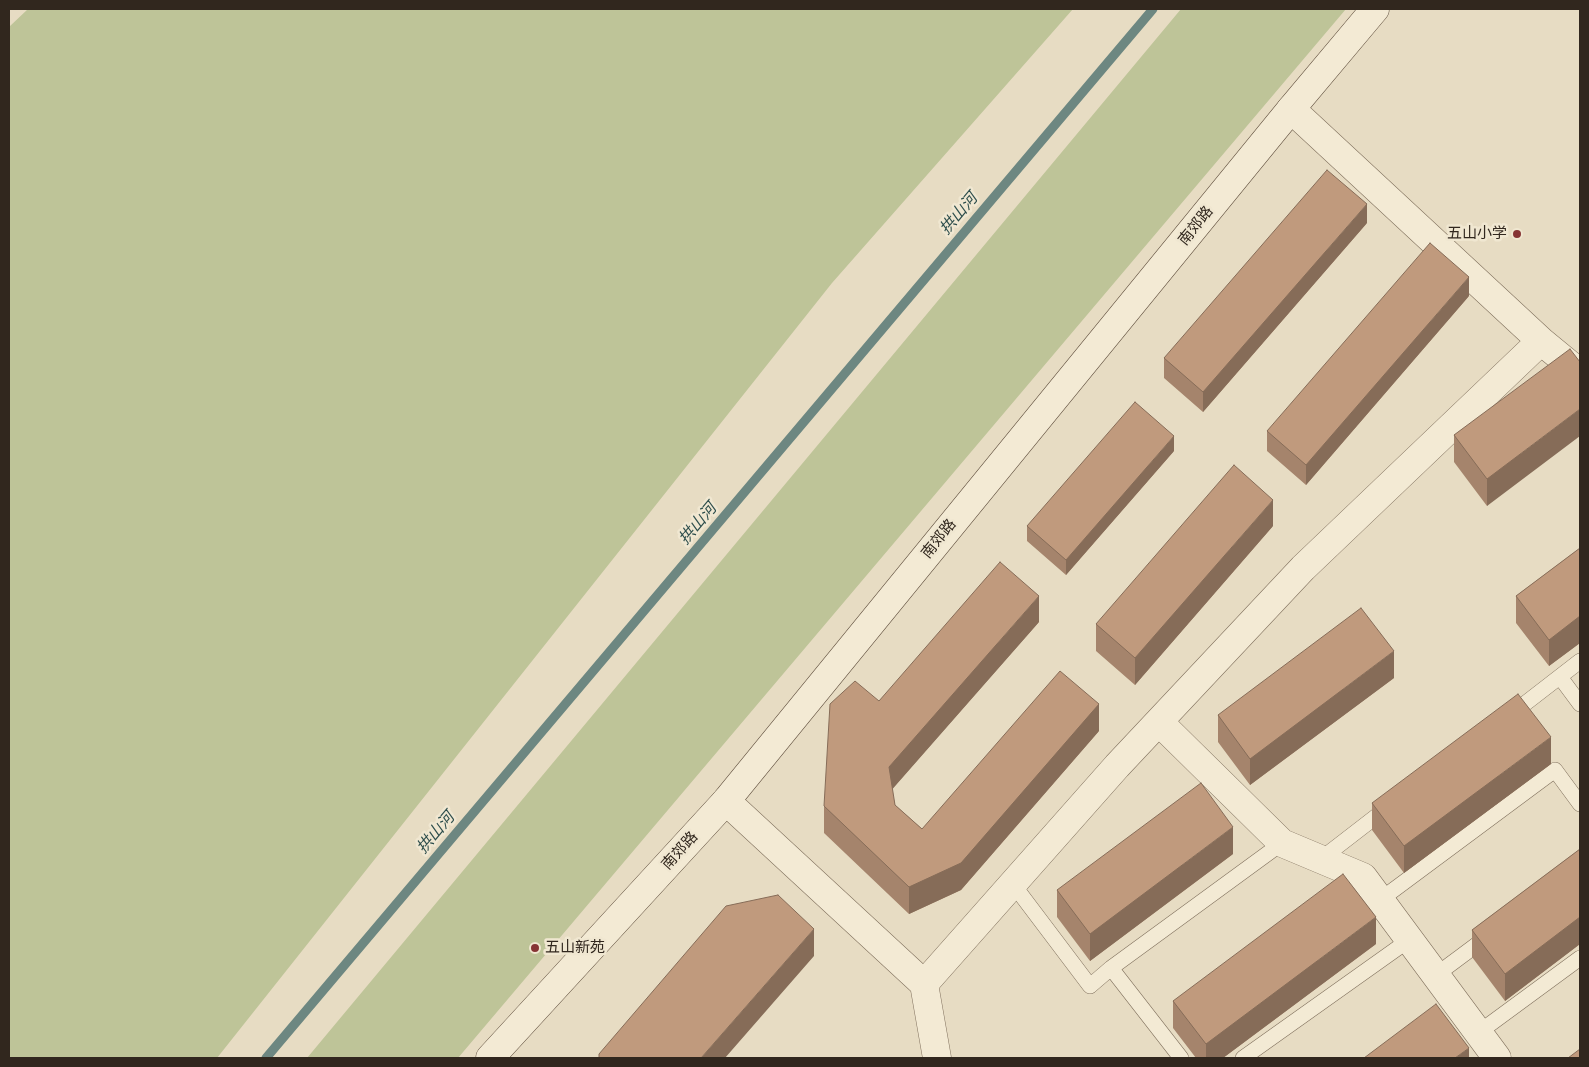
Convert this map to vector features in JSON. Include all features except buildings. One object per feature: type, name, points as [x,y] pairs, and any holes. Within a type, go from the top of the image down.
[{"type":"street","name":"南郊路","points":[[490,1058],[726,801],[1291,109],[1375,9]]},
{"type":"street","points":[[1291,109],[1541,341],[1580,373]]},
{"type":"street","points":[[924,984],[1159,722],[1303,568],[1541,341]]},
{"type":"street","points":[[1159,722],[1282,843],[1363,877],[1497,1058]]},
{"type":"street","points":[[726,801],[924,984],[937,1058]]},
{"type":"lane","points":[[1498,724],[1580,661]]},
{"type":"lane","points":[[1560,677],[1580,704]]},
{"type":"lane","points":[[1380,900],[1554,770],[1580,804]]},
{"type":"lane","points":[[1321,859],[1398,800]]},
{"type":"lane","points":[[1012,884],[1090,986],[1111,968],[1282,843]]},
{"type":"lane","points":[[1436,976],[1496,930]]},
{"type":"lane","points":[[1243,1058],[1410,940]]},
{"type":"lane","points":[[1478,1033],[1580,958]]},
{"type":"lane","points":[[1111,968],[1181,1058]]},
{"type":"green space","points":[[28,9],[1073,9],[832,283],[217,1058],[9,1058],[9,27]]},
{"type":"green space","points":[[1181,9],[1346,9],[458,1058],[307,1058]]},
{"type":"waterway","name":"拱山河","points":[[266,1058],[1153,9]]},
{"type":"place","name":"五山小学","points":[[1517,234]]},
{"type":"place","name":"五山新苑","points":[[535,948]]}]
